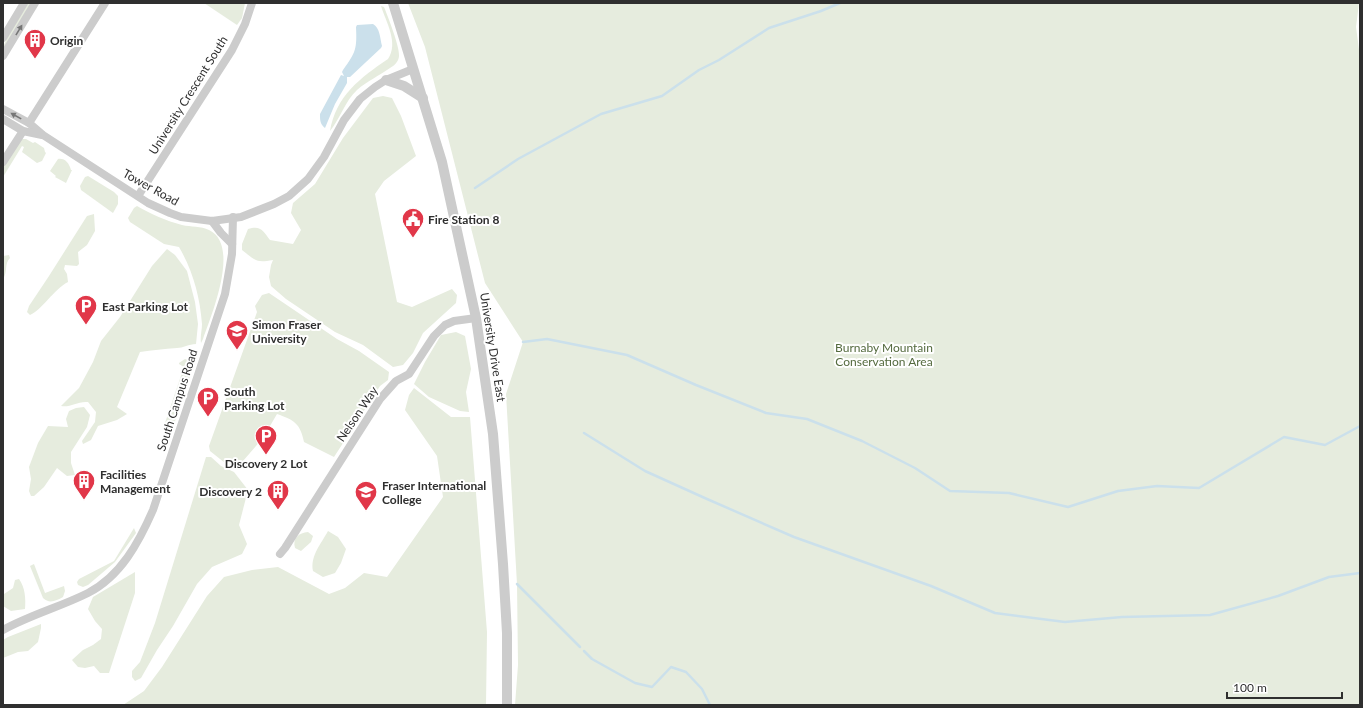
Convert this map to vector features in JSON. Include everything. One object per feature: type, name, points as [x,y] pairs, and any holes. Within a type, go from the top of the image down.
[{"type":"street","points":[[3,38],[24,3]]},
{"type":"street","points":[[3,56],[35,3]]},
{"type":"street","points":[[28,123],[105,3]]},
{"type":"street","name":"University Crescent South","points":[[138,196],[232,50],[245,24],[252,3]]},
{"type":"street","name":"University Drive East","points":[[393,3],[447,181],[476,318],[493,434],[507,633],[507,705]]},
{"type":"street","name":"Tower Road","points":[[3,109],[28,123],[42,135],[138,196],[170,213],[181,217],[212,221],[254,212],[289,196],[308,179],[324,157],[351,110],[360,99],[386,80],[413,68]]},
{"type":"street","points":[[386,80],[404,86],[423,98]]},
{"type":"street","name":"Tower Road","points":[[3,118],[23,131],[42,135]]},
{"type":"street","points":[[3,162],[23,131]]},
{"type":"street","name":"South Campus Road","points":[[3,630],[89,593],[121,567],[143,533],[153,510],[223,300],[230,274],[233,217]]},
{"type":"street","points":[[212,221],[232,244]]},
{"type":"street","name":"Nelson Way","points":[[280,554],[286,548],[380,399],[396,382],[409,374],[434,336],[446,325],[454,321],[476,318]]},
{"type":"green space","points":[[27,3],[32,3],[3,50],[12,27]]},
{"type":"green space","points":[[204,3],[245,3],[242,18],[237,25]]},
{"type":"green space","name":"Burnaby Mountain Conservation Area","points":[[408,3],[1359,3],[1356,27],[1360,57],[1360,705],[515,705],[518,665],[517,584],[506,394],[523,342],[485,283],[425,47]]},
{"type":"green space","points":[[381,6],[384,7],[396,39],[399,52],[398,60],[393,66],[365,84],[353,94],[330,131],[338,108],[351,89],[368,73],[388,59],[391,53],[392,39]]},
{"type":"green space","points":[[383,96],[392,98],[401,116],[416,156],[384,181],[375,194],[397,302],[412,307],[452,289],[457,295],[456,303],[423,333],[413,353],[403,365],[393,367],[363,345],[335,332],[286,299],[271,286],[269,277],[273,260],[259,261],[250,257],[242,250],[242,244],[248,229],[252,228],[259,228],[270,240],[293,244],[301,230],[291,213],[293,203],[315,184],[343,138],[373,98]]},
{"type":"green space","points":[[22,139],[26,139],[33,143],[35,142],[44,148],[46,153],[42,161],[37,163],[22,152],[24,147],[22,146],[3,177],[3,166],[18,142]]},
{"type":"green space","points":[[58,159],[63,159],[72,170],[66,183],[55,177],[56,176],[50,171]]},
{"type":"green space","points":[[88,176],[118,196],[118,204],[113,213],[81,190],[80,186],[85,177]]},
{"type":"green space","points":[[137,206],[182,225],[209,230],[218,238],[223,250],[221,282],[212,314],[201,343],[202,324],[200,304],[192,275],[184,256],[179,247],[164,244],[130,222],[128,218]]},
{"type":"green space","points":[[94,214],[95,231],[87,245],[78,252],[79,264],[77,266],[65,265],[64,269],[67,274],[68,282],[30,315],[27,312],[29,306],[87,216]]},
{"type":"green space","points":[[167,249],[175,255],[187,271],[195,302],[198,324],[196,344],[179,348],[140,352],[117,407],[127,414],[117,420],[98,426],[91,440],[83,444],[82,441],[95,422],[96,412],[88,402],[61,406],[79,388],[93,362],[101,341],[120,317],[152,266]]},
{"type":"green space","points":[[9,255],[10,258],[7,263],[3,279],[3,256]]},
{"type":"green space","points":[[269,293],[389,372],[388,380],[380,386],[334,457],[304,442],[298,426],[292,420],[277,414],[263,438],[243,461],[238,466],[230,467],[210,451],[209,446],[257,312],[255,306],[262,295]]},
{"type":"green space","points":[[456,332],[465,336],[471,369],[466,392],[469,412],[460,411],[429,397],[414,384],[441,335]]},
{"type":"green space","points":[[185,359],[192,361],[193,367],[176,419],[168,437],[165,423],[184,367],[179,363]]},
{"type":"green space","points":[[414,388],[451,417],[470,417],[487,632],[486,705],[123,705],[144,691],[162,667],[207,596],[224,577],[252,570],[278,567],[329,594],[345,588],[364,573],[387,577],[443,497],[437,456],[405,410],[409,395]]},
{"type":"green space","points":[[84,407],[90,415],[87,427],[71,452],[71,463],[75,475],[67,476],[57,468],[44,487],[34,496],[31,496],[29,491],[31,479],[29,467],[38,443],[48,426],[68,427],[66,419],[69,411]]},
{"type":"green space","points":[[206,457],[211,457],[221,466],[234,472],[248,490],[239,525],[247,544],[242,554],[212,567],[197,584],[141,678],[135,681],[132,677],[132,671],[140,662],[155,623]]},
{"type":"green space","points":[[134,528],[136,533],[115,562],[88,585],[83,587],[78,585],[77,582],[79,579],[114,561]]},
{"type":"green space","points":[[328,531],[338,537],[346,549],[341,563],[335,573],[323,577],[313,571],[312,566],[317,550]]},
{"type":"green space","points":[[308,532],[313,536],[311,542],[301,551],[295,548],[295,539]]},
{"type":"green space","points":[[34,564],[45,593],[64,586],[65,591],[63,597],[53,601],[48,601],[43,598],[30,566]]},
{"type":"green space","points":[[135,572],[135,593],[109,673],[100,673],[94,666],[85,668],[78,667],[72,660],[83,650],[101,639],[102,629],[88,609],[93,597]]},
{"type":"green space","points":[[19,579],[25,593],[25,609],[11,611],[3,606],[4,594],[13,588],[15,580]]},
{"type":"green space","points":[[41,624],[38,642],[28,651],[18,652],[3,658],[3,640]]},
{"type":"water","points":[[373,24],[378,31],[382,46],[350,77],[347,77],[347,83],[335,104],[325,128],[322,125],[320,114],[341,75],[344,76],[342,72],[355,50],[356,27],[357,25]]},
{"type":"waterway","points":[[475,188],[518,159],[601,114],[662,96],[699,70],[719,60],[769,28],[821,11],[840,3]]},
{"type":"waterway","points":[[523,342],[547,339],[627,355],[766,413],[807,419],[862,441],[915,468],[950,491],[1009,493],[1068,507],[1118,491],[1157,486],[1199,488],[1284,437],[1325,445],[1360,426]]},
{"type":"waterway","points":[[584,433],[645,471],[707,499],[794,537],[931,586],[995,613],[1065,622],[1122,617],[1210,615],[1278,596],[1329,577],[1360,573]]},
{"type":"waterway","points":[[517,584],[580,647]]},
{"type":"waterway","points":[[584,651],[592,659],[635,683],[652,687],[671,667],[686,672],[702,689],[710,705]]},
{"type":"place","name":"Origin","points":[[35,60]]},
{"type":"place","name":"Fire Station 8","points":[[413,238]]},
{"type":"place","name":"East Parking Lot","points":[[86,326]]},
{"type":"place","name":"Simon Fraser University","points":[[237,350]]},
{"type":"place","name":"South Parking Lot","points":[[208,418]]},
{"type":"place","name":"Discovery 2 Lot","points":[[266,456]]},
{"type":"place","name":"Facilities Management","points":[[84,500]]},
{"type":"place","name":"Discovery 2","points":[[278,510]]},
{"type":"place","name":"Fraser International College","points":[[366,512]]}]
